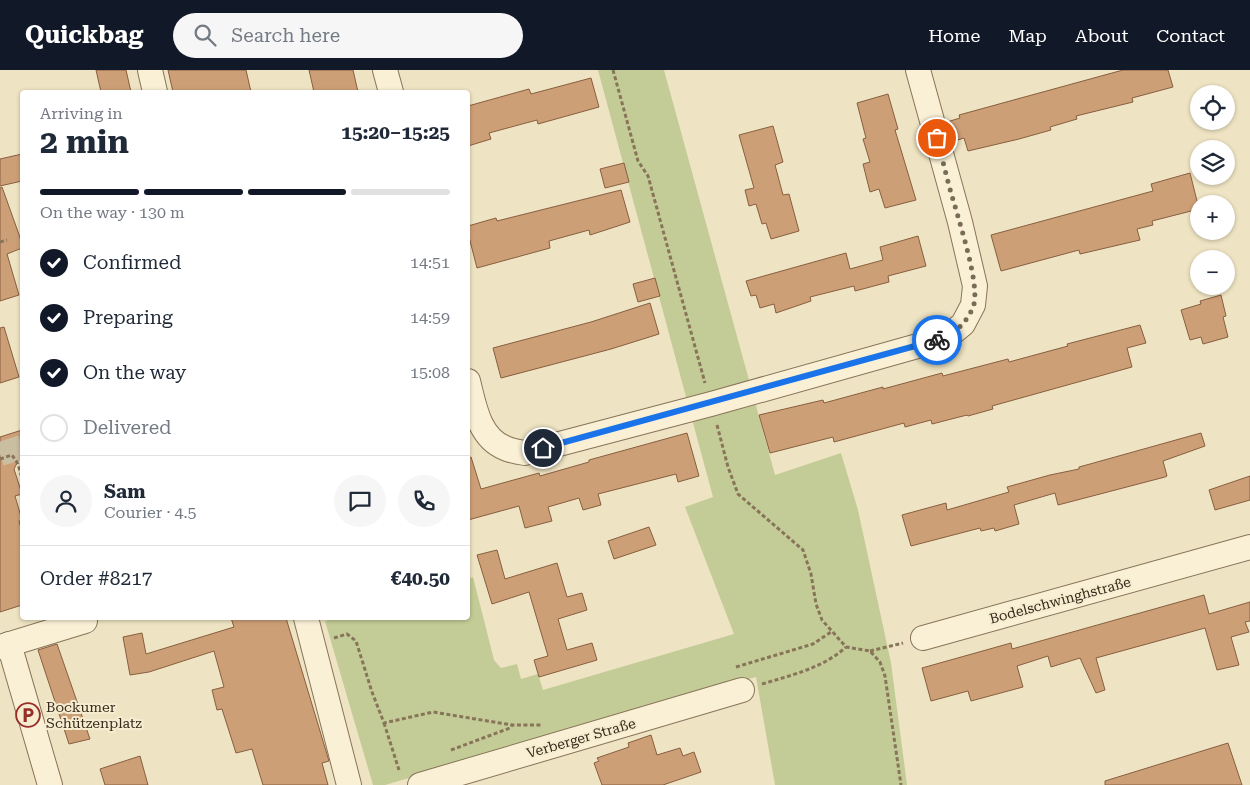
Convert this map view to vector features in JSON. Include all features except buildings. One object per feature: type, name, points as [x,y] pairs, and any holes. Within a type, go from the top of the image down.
[{"type":"street","points":[[150,70],[155,90]]},
{"type":"street","points":[[384,70],[390,90]]},
{"type":"street","points":[[470,389],[478,420],[493,441],[504,448],[525,454],[946,338],[963,324],[974,305],[975,286],[960,222],[918,70]]},
{"type":"street","name":"Bodelschwinghstraße","points":[[923,638],[1250,547]]},
{"type":"street","points":[[50,785],[4,645],[85,620]]},
{"type":"street","points":[[307,620],[348,785]]},
{"type":"street","name":"Verberger Straße","points":[[420,785],[742,690]]},
{"type":"path","points":[[613,70],[638,161],[648,176],[728,467],[738,494],[804,550],[811,574],[816,604],[822,620],[846,646],[870,651],[923,638]]},
{"type":"path","points":[[0,242],[7,240]]},
{"type":"path","points":[[0,458],[12,455],[20,471]]},
{"type":"path","points":[[313,644],[347,634],[356,641],[399,770]]},
{"type":"path","points":[[742,690],[815,667],[838,654],[846,646]]},
{"type":"path","points":[[870,651],[880,662],[884,676],[901,785]]},
{"type":"path","points":[[384,723],[433,712],[512,725]]},
{"type":"green space","points":[[598,70],[664,70],[775,475],[841,453],[858,510],[891,663],[907,785],[775,785],[756,677],[385,785],[373,785],[325,621],[470,620],[470,578],[473,577],[494,660],[501,668],[517,664],[521,679],[538,674],[543,690],[734,634],[685,507],[713,497]]},
{"type":"tunnel","points":[[0,454],[20,448]]},
{"type":"way so far","points":[[937,138],[975,286],[974,305],[963,324],[946,338],[937,340]]},
{"type":"place","name":"Bockumer Schützenplatz","points":[[28,715]]},
{"type":"route","points":[[543,448],[711,404],[937,340]]}]
